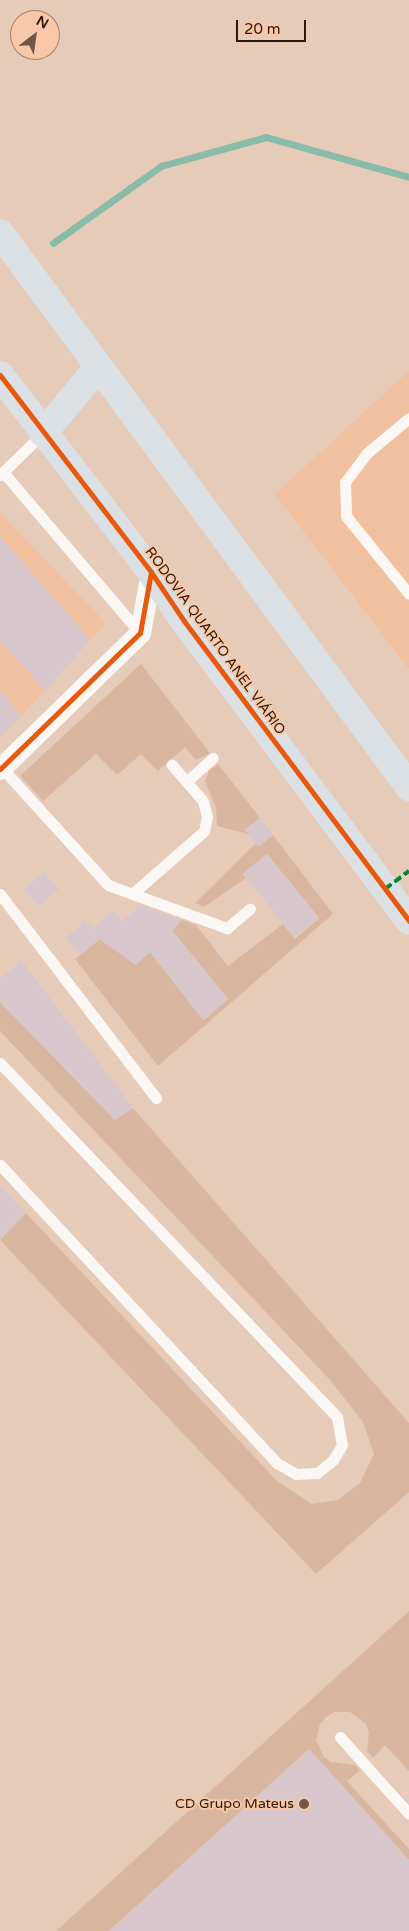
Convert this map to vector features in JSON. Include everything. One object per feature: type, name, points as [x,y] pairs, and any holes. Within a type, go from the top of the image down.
[{"type":"highway","points":[[0,233],[409,786]]},
{"type":"highway","points":[[43,433],[98,368]]},
{"type":"highway","name":"RODOVIA QUARTO ANEL VIÁRIO","points":[[0,375],[151,572],[184,621],[409,921]]},
{"type":"street","points":[[1,769],[140,633],[151,572]]},
{"type":"lane","points":[[409,418],[366,454],[345,482],[346,516],[409,594]]},
{"type":"lane","points":[[43,433],[1,473],[140,633]]},
{"type":"lane","points":[[186,782],[213,758]]},
{"type":"lane","points":[[132,894],[204,831],[207,817],[203,801],[172,765]]},
{"type":"lane","points":[[1,769],[108,885],[228,928],[250,909]]},
{"type":"lane","points":[[0,894],[156,1098]]},
{"type":"lane","points":[[0,1063],[337,1417],[342,1445],[333,1460],[317,1473],[296,1474],[277,1463],[0,1164]]},
{"type":"lane","points":[[340,1737],[409,1814]]},
{"type":"shaded area","points":[[409,371],[409,669],[275,494]]},
{"type":"shaded area","points":[[0,513],[106,623],[0,739]]},
{"type":"shaded area","points":[[141,664],[210,753],[196,760],[185,747],[158,771],[141,754],[117,775],[96,754],[43,801],[20,776]]},
{"type":"shaded area","points":[[218,764],[260,818],[245,830],[248,834],[217,826],[216,808],[205,781],[209,771]]},
{"type":"shaded area","points":[[273,835],[333,914],[158,1066],[75,959],[101,938],[136,965],[182,920],[196,925],[228,966],[283,924],[295,939],[319,918],[267,854],[243,874],[246,878],[204,907],[195,903],[256,843],[259,846]],"holes":[[[176,935],[228,999],[204,1020],[152,955]]]},
{"type":"shaded area","points":[[0,1002],[115,1120],[133,1108],[409,1423],[409,1492],[316,1574],[0,1240],[26,1213],[277,1481],[312,1504],[338,1500],[360,1483],[374,1454],[363,1422],[331,1381],[0,1031]]},
{"type":"shaded area","points":[[409,1611],[409,1771],[385,1745],[373,1758],[367,1751],[369,1732],[365,1723],[350,1712],[334,1712],[326,1717],[320,1724],[316,1740],[324,1757],[331,1762],[355,1765],[360,1770],[347,1781],[409,1849],[409,1860],[309,1749],[109,1931],[56,1931]]},
{"type":"building","points":[[0,536],[90,640],[45,690],[0,641]]},
{"type":"building","points":[[0,690],[21,716],[0,737]]},
{"type":"building","points":[[260,818],[273,835],[257,846],[245,829]]},
{"type":"building","points":[[267,854],[319,918],[295,937],[243,874]]},
{"type":"building","points":[[44,872],[59,889],[39,906],[24,889]]},
{"type":"building","points":[[141,905],[182,920],[172,930],[228,999],[203,1020],[150,952],[136,965],[99,939],[81,955],[66,938],[85,920],[93,929],[113,910],[122,921]]},
{"type":"building","points":[[21,960],[133,1108],[115,1120],[0,1002],[0,979]]},
{"type":"building","points":[[0,1186],[26,1213],[0,1239]]},
{"type":"building","name":"CD Grupo Mateus","points":[[309,1749],[409,1860],[409,1931],[109,1931]]},
{"type":"waterway","points":[[53,243],[161,166],[266,137],[409,177]]},
{"type":"marked path","points":[[385,889],[409,871]]},
{"type":"cycle path","points":[[0,375],[151,572],[184,621],[409,921]]},
{"type":"cycle path","points":[[0,769],[140,633],[151,572]]},
{"type":"place","name":"CD Grupo Mateus","points":[[304,1804]]}]
